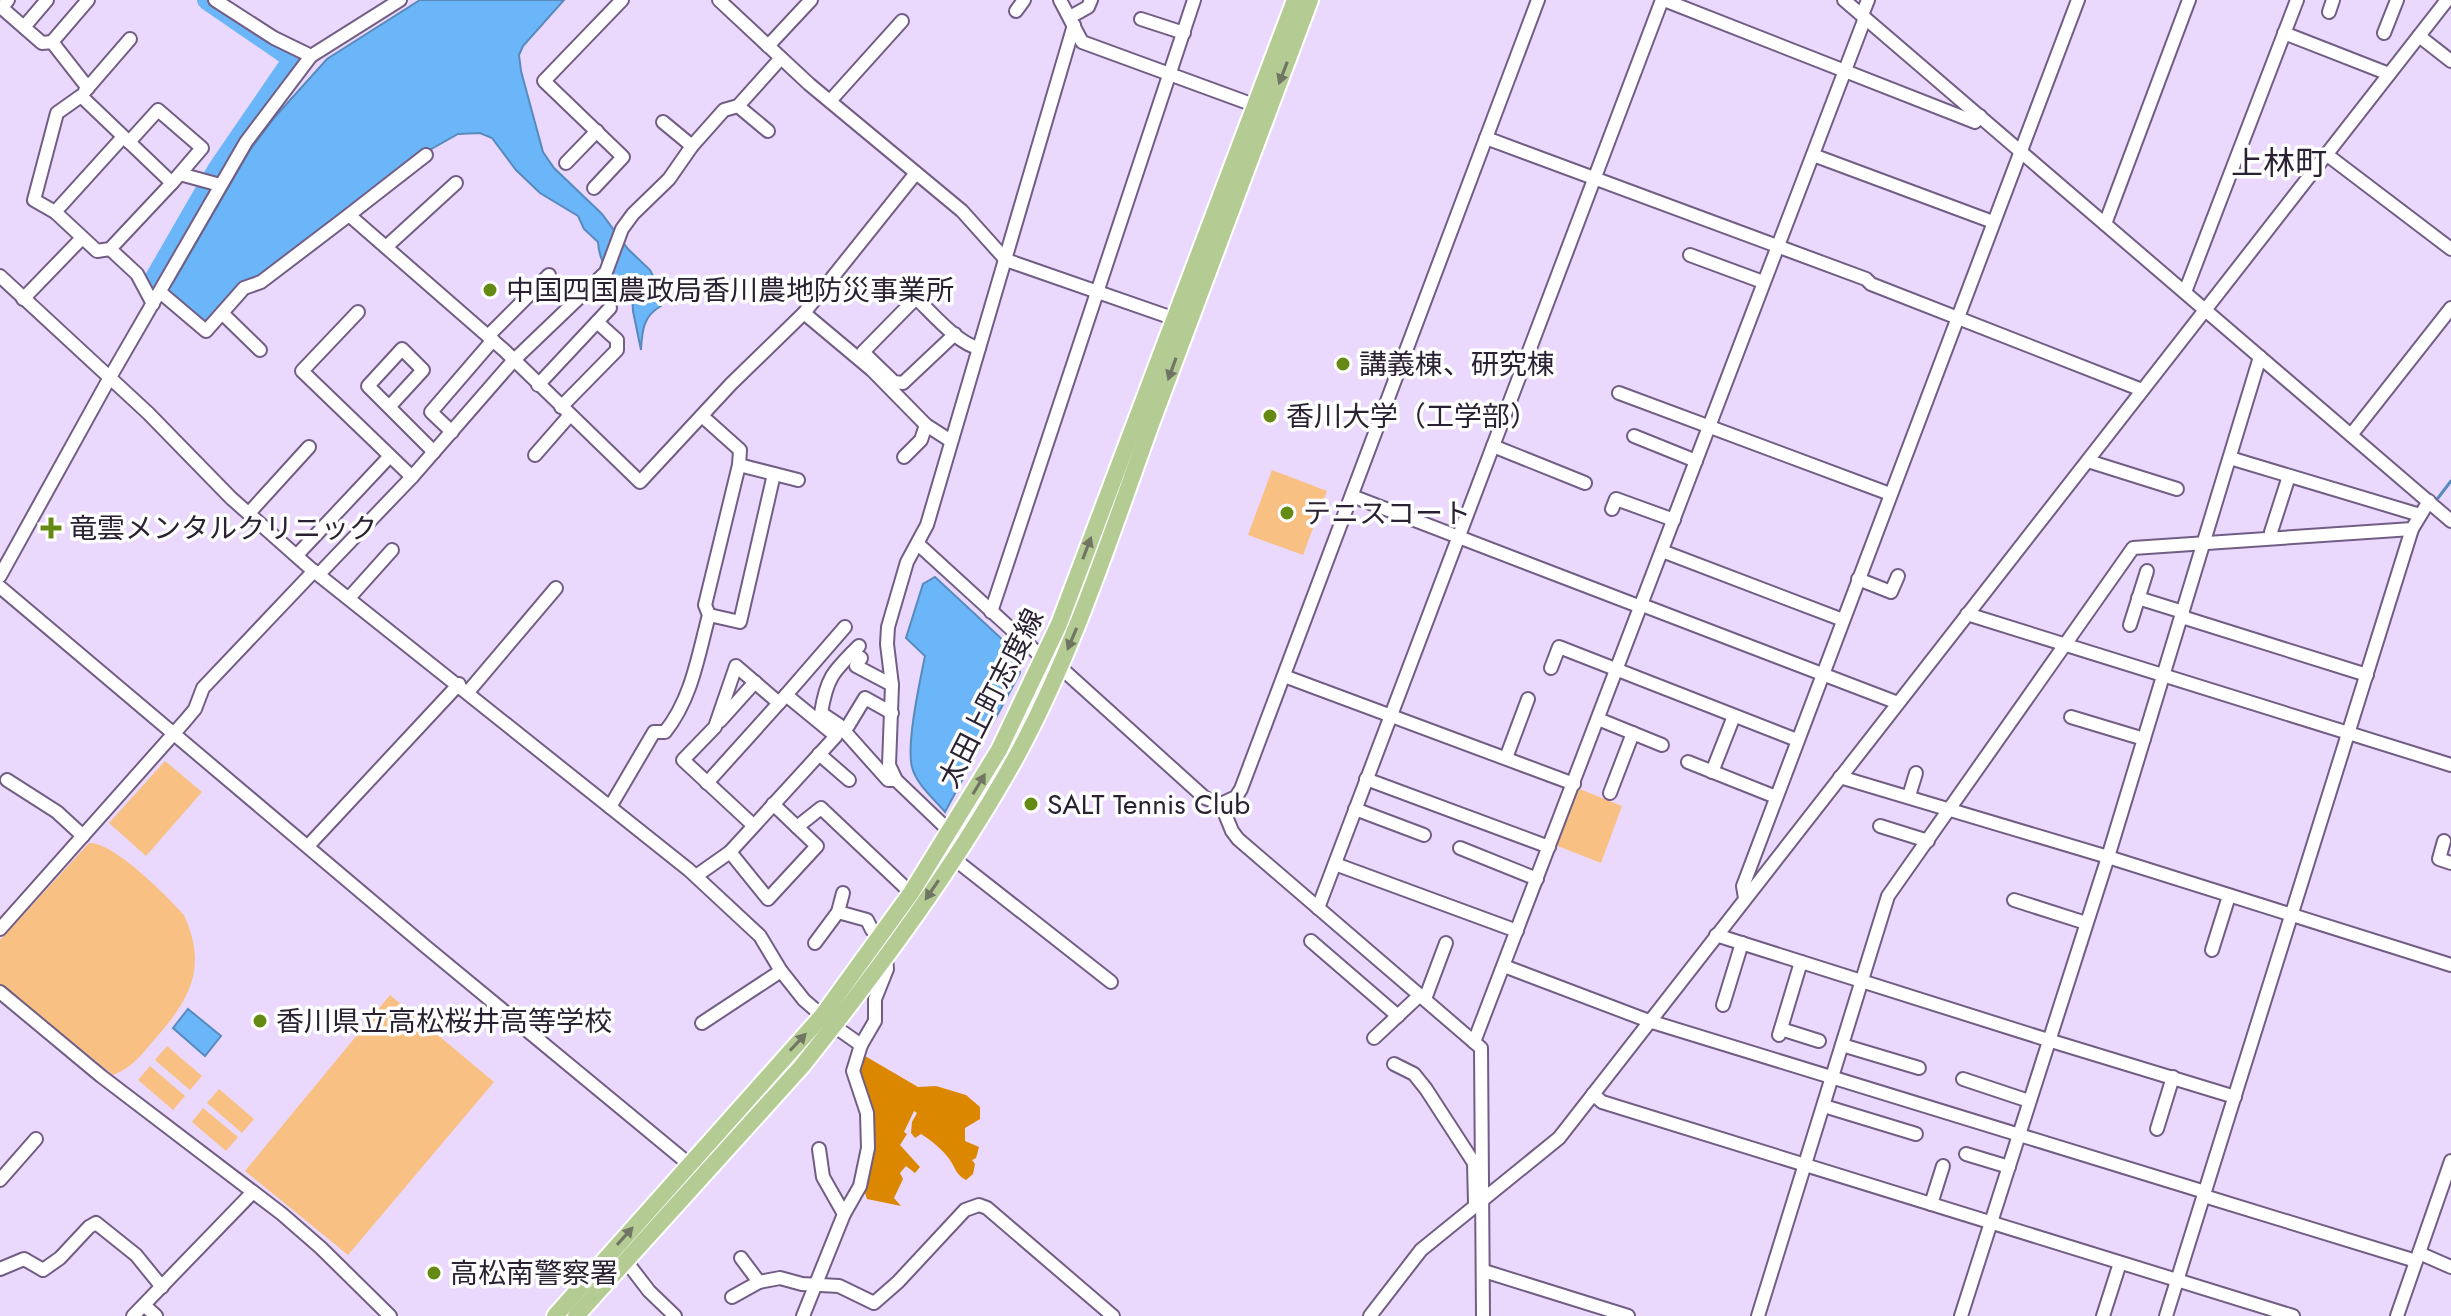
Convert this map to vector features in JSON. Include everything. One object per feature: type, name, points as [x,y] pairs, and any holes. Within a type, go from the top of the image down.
[{"type":"main road","name":"太田上町志度線","points":[[1262,108],[1295,0]]},
{"type":"main road","name":"太田上町志度線","points":[[887,946],[911,893],[956,845],[1044,659],[1181,321],[1262,108],[1310,0]]},
{"type":"main road","name":"太田上町志度線","points":[[576,1316],[689,1164],[828,1021],[887,946],[1015,758],[1060,667],[1181,321]]},
{"type":"main road","name":"太田上町志度線","points":[[555,1316],[614,1266],[704,1177],[802,1066],[828,1021]]},
{"type":"street","points":[[8,0],[2,8],[42,43],[52,42],[88,0]]},
{"type":"street","points":[[24,27],[47,0]]},
{"type":"street","points":[[215,0],[274,38],[311,56]]},
{"type":"street","points":[[0,576],[153,304],[216,184],[311,56],[400,0]]},
{"type":"street","points":[[594,188],[623,157],[544,81],[622,0]]},
{"type":"street","points":[[719,0],[830,101],[962,211],[1006,260],[1181,321]]},
{"type":"street","points":[[768,46],[811,0]]},
{"type":"street","points":[[1016,11],[1024,0]]},
{"type":"street","points":[[1060,0],[1082,42],[1262,108]]},
{"type":"street","points":[[1091,0],[1088,7],[1072,21],[1006,260],[927,525],[907,562],[891,610],[887,644],[892,685],[889,765],[896,780],[956,845],[1111,982]]},
{"type":"street","points":[[991,612],[1194,0]]},
{"type":"street","points":[[1221,804],[1236,797],[1241,789],[1538,0]]},
{"type":"street","points":[[1318,908],[1663,0],[1975,122],[1980,116]]},
{"type":"street","points":[[1844,0],[2451,521]]},
{"type":"street","points":[[1474,1042],[1845,71],[1868,0]]},
{"type":"street","points":[[1745,898],[1743,886],[1797,740],[2078,0]]},
{"type":"street","points":[[2105,224],[2189,0]]},
{"type":"street","points":[[2185,292],[2297,0]]},
{"type":"street","points":[[2384,33],[2397,0]]},
{"type":"street","points":[[1370,1316],[1421,1250],[1559,1138],[2326,154],[2447,5]]},
{"type":"street","points":[[1141,19],[1184,33]]},
{"type":"street","points":[[830,101],[902,21]]},
{"type":"street","points":[[2284,33],[2389,74]]},
{"type":"street","points":[[2419,36],[2451,61]]},
{"type":"street","points":[[55,212],[158,110],[202,148],[110,249],[97,251],[55,212],[34,200],[57,113],[84,92],[130,39]]},
{"type":"street","points":[[52,42],[84,92],[126,140],[176,178],[199,179],[216,184]]},
{"type":"street","points":[[0,929],[175,734],[195,709],[203,688],[412,477],[513,361],[606,272],[622,229],[633,214],[669,179],[692,146],[724,110],[738,106],[781,58]]},
{"type":"street","points":[[738,106],[768,131]]},
{"type":"street","points":[[663,122],[692,146]]},
{"type":"street","points":[[566,163],[597,131]]},
{"type":"street","points":[[1486,138],[1777,245],[2142,390]]},
{"type":"street","points":[[2326,154],[2451,249]]},
{"type":"street","points":[[161,289],[206,331],[244,288],[261,282],[426,155]]},
{"type":"street","points":[[1813,155],[1993,222]]},
{"type":"street","points":[[349,215],[490,338],[640,482],[731,384],[804,313],[916,173]]},
{"type":"street","points":[[386,247],[456,183]]},
{"type":"street","points":[[23,299],[82,238]]},
{"type":"street","points":[[110,249],[137,274],[153,304]]},
{"type":"street","points":[[1690,255],[1763,282]]},
{"type":"street","points":[[452,432],[431,412],[490,338],[549,275]]},
{"type":"street","points":[[0,276],[148,413],[205,473],[317,573],[696,876],[760,936],[793,988],[828,1021],[861,1045]]},
{"type":"street","points":[[955,334],[903,383],[894,382],[863,352],[916,298],[955,334],[968,346],[979,348]]},
{"type":"street","points":[[538,385],[610,308]]},
{"type":"street","points":[[2351,435],[2451,308]]},
{"type":"street","points":[[358,312],[302,371],[412,477]]},
{"type":"street","points":[[804,313],[872,370],[926,425],[951,441]]},
{"type":"street","points":[[223,314],[260,350]]},
{"type":"street","points":[[535,455],[566,411],[617,350],[617,340],[597,322]]},
{"type":"street","points":[[389,407],[423,370],[402,349],[368,386],[389,407],[434,452]]},
{"type":"street","points":[[1961,1316],[2108,857],[2260,357]]},
{"type":"street","points":[[1619,393],[1890,494]]},
{"type":"street","points":[[610,807],[654,732],[665,732],[681,709],[690,691],[709,615],[705,605],[740,450],[702,416]]},
{"type":"street","points":[[904,457],[921,440],[926,425]]},
{"type":"street","points":[[1634,436],[1696,461]]},
{"type":"street","points":[[1493,446],[1585,483]]},
{"type":"street","points":[[249,513],[309,447]]},
{"type":"street","points":[[297,555],[390,456]]},
{"type":"street","points":[[2230,458],[2420,515]]},
{"type":"street","points":[[2088,461],[2177,489]]},
{"type":"street","points":[[739,465],[798,480]]},
{"type":"street","points":[[709,615],[740,622],[774,474]]},
{"type":"street","points":[[2271,532],[2289,476]]},
{"type":"street","points":[[1352,496],[1898,703]]},
{"type":"street","points":[[1612,509],[1616,499],[1674,520]]},
{"type":"street","points":[[2166,1316],[2412,529],[2429,501]]},
{"type":"street","points":[[1758,1316],[1888,896],[2133,548],[2412,529]]},
{"type":"street","points":[[918,544],[1044,659],[1060,667],[1205,798],[1221,804],[1238,839],[1481,1048],[1483,1316]]},
{"type":"street","points":[[349,598],[392,550]]},
{"type":"street","points":[[1662,551],[1843,620]]},
{"type":"street","points":[[2130,625],[2147,571]]},
{"type":"street","points":[[1858,579],[1891,592],[1898,576]]},
{"type":"street","points":[[0,587],[437,957],[704,1177]]},
{"type":"street","points":[[308,846],[556,588]]},
{"type":"street","points":[[2138,598],[2367,675]]},
{"type":"street","points":[[1967,614],[2451,765]]},
{"type":"street","points":[[707,783],[845,627]]},
{"type":"street","points":[[1551,668],[1559,647],[1797,740]]},
{"type":"street","points":[[892,685],[856,666],[861,658],[855,650],[838,664],[824,692],[821,713],[839,725],[888,780],[896,780]]},
{"type":"street","points":[[823,652],[838,664]]},
{"type":"street","points":[[696,876],[730,852],[836,736],[736,666],[715,727]]},
{"type":"street","points":[[1284,676],[1574,784]]},
{"type":"street","points":[[753,825],[683,760],[755,682]]},
{"type":"street","points":[[848,726],[860,695],[892,713]]},
{"type":"street","points":[[1506,758],[1528,699]]},
{"type":"street","points":[[1712,772],[1734,716]]},
{"type":"street","points":[[2071,717],[2144,739]]},
{"type":"street","points":[[1598,719],[1662,745]]},
{"type":"street","points":[[1610,793],[1633,733]]},
{"type":"street","points":[[819,754],[849,780]]},
{"type":"street","points":[[1688,762],[1776,797]]},
{"type":"street","points":[[1909,796],[1916,773]]},
{"type":"street","points":[[1840,777],[2451,965]]},
{"type":"street","points":[[1366,779],[1549,847]]},
{"type":"street","points":[[7,780],[57,812],[83,836]]},
{"type":"street","points":[[730,852],[768,899],[817,846],[773,804]]},
{"type":"street","points":[[797,827],[821,808],[911,893]]},
{"type":"street","points":[[1355,809],[1424,835]]},
{"type":"street","points":[[1880,826],[1928,841]]},
{"type":"street","points":[[2444,841],[2439,859],[2451,863]]},
{"type":"street","points":[[1460,848],[1537,879]]},
{"type":"street","points":[[1335,864],[1517,931]]},
{"type":"street","points":[[815,943],[838,912],[843,893]]},
{"type":"street","points":[[2212,950],[2229,896]]},
{"type":"street","points":[[2014,900],[2086,923]]},
{"type":"street","points":[[803,1316],[844,1214],[860,1186],[868,1148],[867,1113],[853,1071],[861,1045],[875,1021],[875,999],[887,969],[887,946],[867,920],[838,912]]},
{"type":"street","points":[[1716,935],[2235,1097]]},
{"type":"street","points":[[1311,941],[1398,1016]]},
{"type":"street","points":[[1374,1038],[1422,997],[1446,943]]},
{"type":"street","points":[[1723,1005],[1742,943]]},
{"type":"street","points":[[1801,962],[1780,1032],[1819,1041]]},
{"type":"street","points":[[1504,966],[1649,1021],[2020,1133],[2204,1194],[2451,1267]]},
{"type":"street","points":[[702,1023],[781,971]]},
{"type":"street","points":[[0,992],[101,1076],[321,1248],[390,1316]]},
{"type":"street","points":[[1842,1045],[1919,1068]]},
{"type":"street","points":[[1394,1064],[1414,1074],[1474,1163],[1480,1200]]},
{"type":"street","points":[[2157,1129],[2173,1077]]},
{"type":"street","points":[[1963,1079],[2029,1101]]},
{"type":"street","points":[[1593,1094],[1602,1102],[2293,1316]]},
{"type":"street","points":[[1824,1106],[1916,1134]]},
{"type":"street","points":[[0,1180],[36,1139]]},
{"type":"street","points":[[819,1149],[823,1177],[831,1196],[844,1214]]},
{"type":"street","points":[[1966,1154],[2009,1167]]},
{"type":"street","points":[[2397,1316],[2451,1161]]},
{"type":"street","points":[[1931,1204],[1943,1166]]},
{"type":"street","points":[[133,1316],[253,1192]]},
{"type":"street","points":[[732,1297],[759,1282],[780,1278],[802,1284],[839,1286],[874,1303],[898,1282],[965,1210],[979,1205],[987,1208],[1113,1316]]},
{"type":"street","points":[[0,1269],[24,1259],[43,1270],[96,1223],[136,1255],[162,1287]]},
{"type":"street","points":[[741,1258],[759,1282]]},
{"type":"street","points":[[2103,1316],[2120,1263]]},
{"type":"street","points":[[614,1266],[649,1291],[675,1316]]},
{"type":"street","points":[[1484,1271],[1628,1316]]},
{"type":"street","points":[[144,1305],[156,1316]]},
{"type":"shaded area","name":"テニスコート","points":[[1272,470],[1327,491],[1303,555],[1248,535]]},
{"type":"shaded area","points":[[165,761],[202,792],[146,856],[109,823]]},
{"type":"shaded area","points":[[1577,788],[1622,806],[1601,863],[1555,845]]},
{"type":"shaded area","points":[[89,843],[100,845],[126,860],[176,906],[184,915],[195,951],[192,982],[178,1010],[136,1060],[113,1075],[0,984],[0,940]]},
{"type":"shaded area","points":[[390,995],[494,1082],[348,1255],[245,1171]]},
{"type":"shaded area","points":[[167,1046],[202,1076],[190,1090],[155,1060]]},
{"type":"shaded area","points":[[865,1056],[918,1087],[936,1086],[966,1095],[980,1107],[980,1119],[965,1128],[965,1141],[979,1147],[976,1158],[972,1160],[975,1164],[973,1174],[966,1180],[937,1146],[921,1134],[915,1138],[911,1133],[917,1113],[914,1111],[900,1145],[920,1167],[915,1173],[906,1166],[900,1173],[903,1179],[894,1198],[901,1206],[867,1199],[864,1190],[872,1151],[858,1068]]},
{"type":"shaded area","points":[[150,1066],[185,1096],[173,1110],[138,1080]]},
{"type":"shaded area","points":[[219,1089],[254,1119],[242,1133],[207,1103]]},
{"type":"shaded area","points":[[203,1108],[238,1137],[226,1151],[192,1122]]},
{"type":"water","points":[[420,0],[564,0],[523,46],[519,55],[521,71],[543,152],[554,168],[602,214],[628,249],[650,270],[658,285],[661,306],[647,319],[641,350],[632,295],[609,272],[601,258],[598,242],[584,229],[578,216],[540,193],[516,170],[492,138],[480,133],[458,134],[419,156],[204,322],[167,293],[250,150],[274,118],[327,59]]},
{"type":"water","points":[[935,577],[1018,654],[1020,673],[945,812],[917,779],[911,757],[914,712],[925,656],[906,638],[923,584]]},
{"type":"water","points":[[188,1009],[221,1036],[205,1056],[173,1028]]},
{"type":"waterway","points":[[170,293],[152,283],[217,170],[293,59],[207,0]]},
{"type":"waterway","points":[[2438,498],[2451,481]]},
{"type":"place","name":"中国四国農政局香川農地防災事業所","points":[[490,290]]},
{"type":"place","name":"講義棟、研究棟","points":[[1343,364]]},
{"type":"place","name":"香川大学（工学部）","points":[[1270,416]]},
{"type":"place","name":"テニスコート","points":[[1287,513]]},
{"type":"place","name":"竜雲メンタルクリニック","points":[[51,528]]},
{"type":"place","name":"SALT Tennis Club","points":[[1031,804]]},
{"type":"place","name":"香川県立高松桜井高等学校","points":[[260,1021]]},
{"type":"place","name":"高松南警察署","points":[[434,1273]]},
{"type":"district","name":"上林町","points":[[2279,163]]}]
